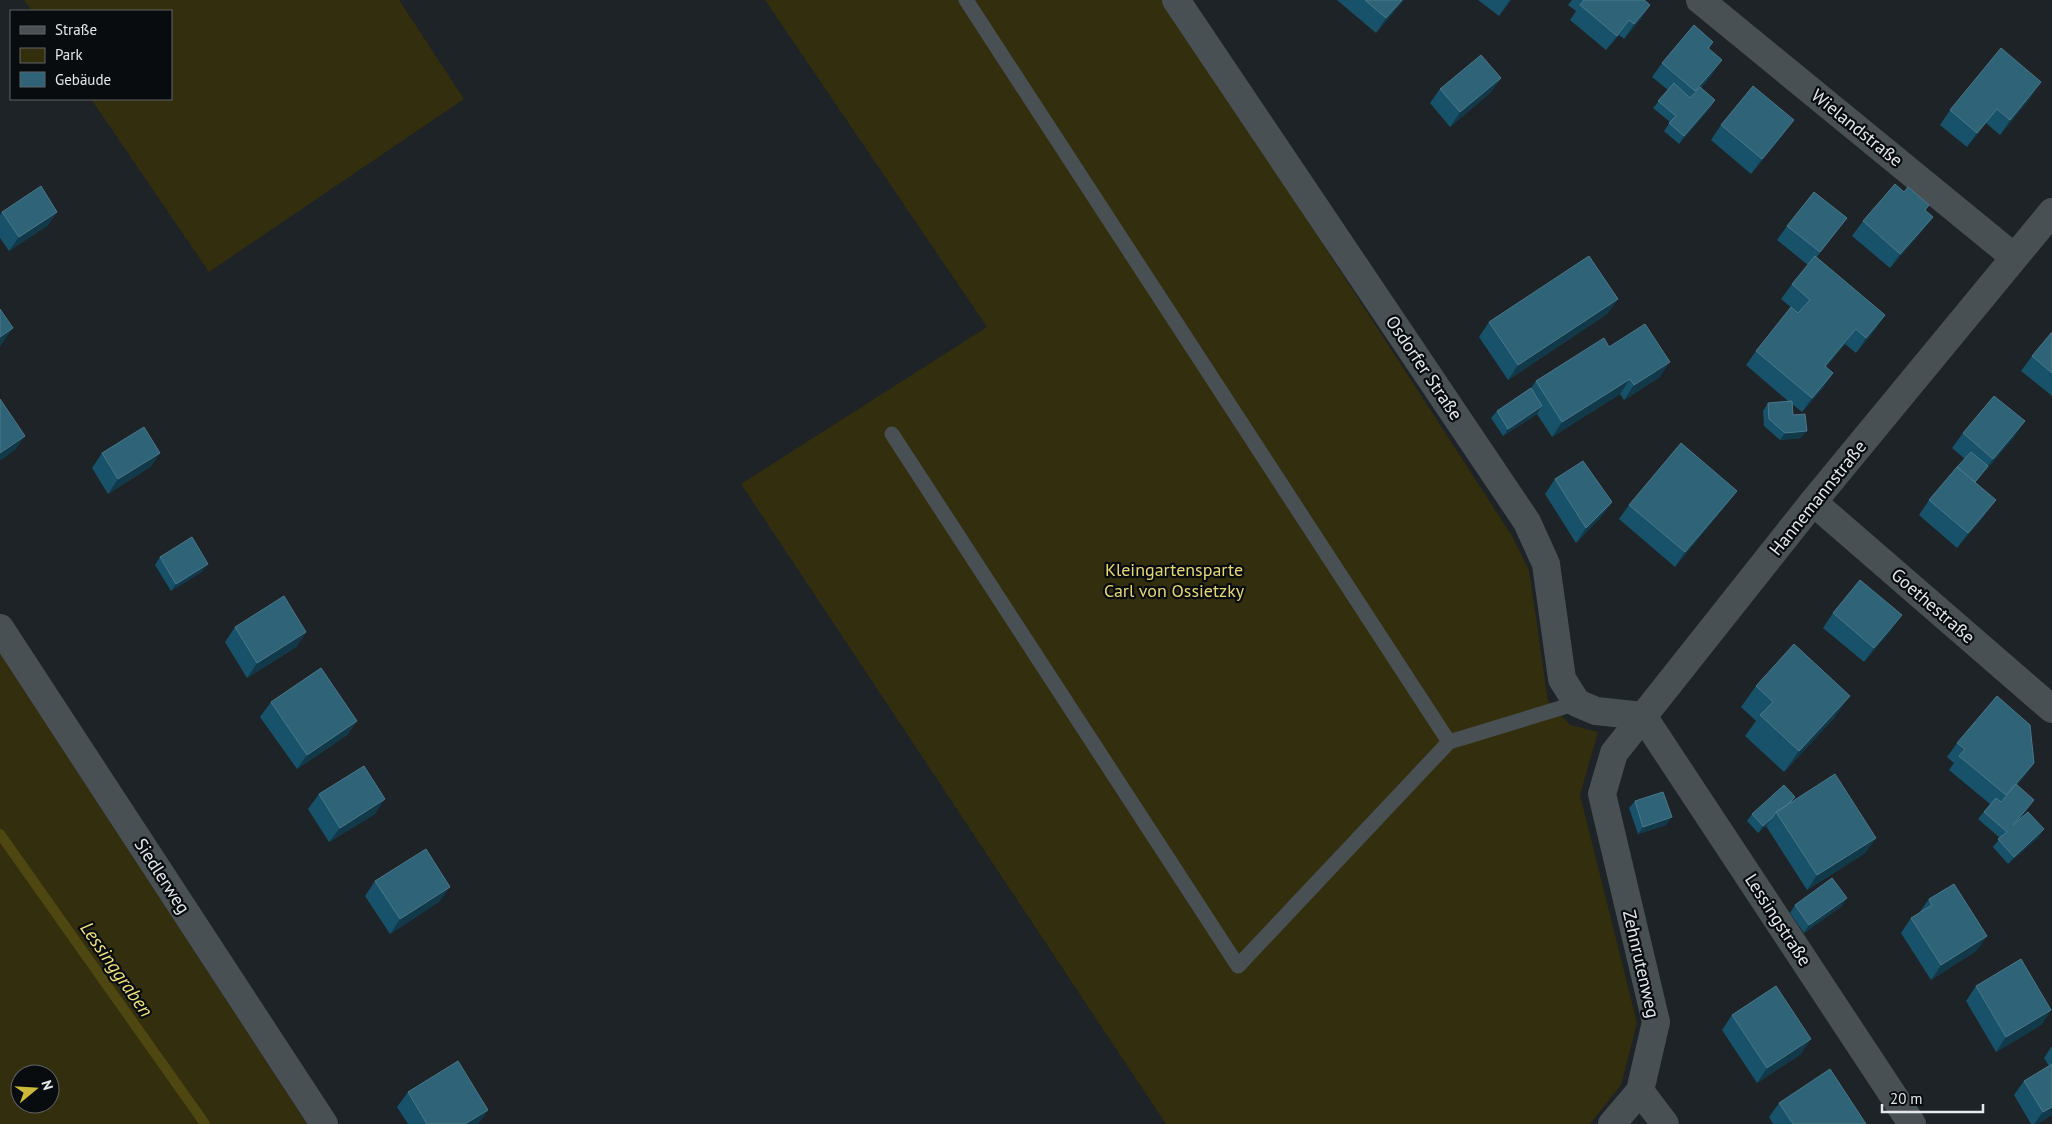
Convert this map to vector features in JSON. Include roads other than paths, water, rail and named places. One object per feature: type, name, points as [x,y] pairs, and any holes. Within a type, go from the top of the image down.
[{"type":"street","name":"Osdorfer Straße","points":[[1177,0],[1527,522],[1546,564],[1562,680],[1577,702]]},
{"type":"street","name":"Wielandstraße","points":[[1700,0],[2014,257]]},
{"type":"street","name":"Hannemannstraße","points":[[1602,794],[1614,753],[1813,502],[2052,212]]},
{"type":"street","name":"Goethestraße","points":[[1813,502],[2052,710]]},
{"type":"street","name":"Siedlerweg","points":[[0,628],[324,1124]]},
{"type":"street","points":[[1577,702],[1596,712],[1644,716]]},
{"type":"street","name":"Lessingstraße","points":[[1644,716],[1912,1124]]},
{"type":"street","name":"Zehnrutenweg","points":[[1602,794],[1656,1022],[1640,1091],[1612,1124]]},
{"type":"street","points":[[1640,1091],[1665,1124]]},
{"type":"lane","points":[[966,0],[1450,742]]},
{"type":"lane","points":[[892,434],[1238,966],[1450,742],[1577,702]]},
{"type":"waterway","name":"Lessinggraben","points":[[0,834],[205,1124]]},
{"type":"park label","name":"Kleingartensparte Carl von Ossietzky","points":[[1174,580]]}]
